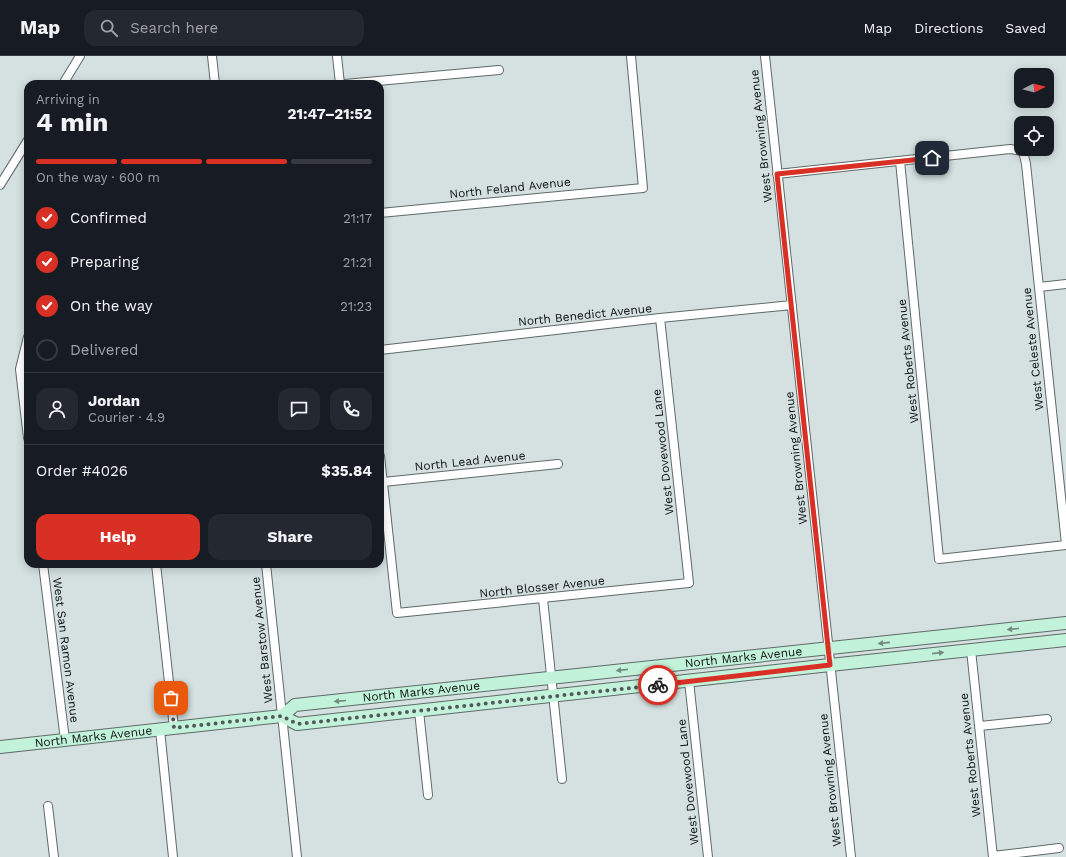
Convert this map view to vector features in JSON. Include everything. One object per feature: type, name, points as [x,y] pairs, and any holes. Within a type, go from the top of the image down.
[{"type":"main road","name":"North Marks Avenue","points":[[0,747],[282,716],[295,705],[1066,623]]},
{"type":"main road","points":[[1014,645],[1025,636],[1066,631]]},
{"type":"main road","name":"North Marks Avenue","points":[[282,716],[297,724],[1066,640]]},
{"type":"street","points":[[65,80],[80,56]]},
{"type":"street","points":[[212,56],[215,80]]},
{"type":"street","points":[[337,56],[340,80]]},
{"type":"street","name":"North Feland Avenue","points":[[384,213],[643,188],[631,56]]},
{"type":"street","name":"West Browning Avenue","points":[[765,56],[851,857]]},
{"type":"street","points":[[384,80],[499,70]]},
{"type":"street","points":[[0,185],[24,146]]},
{"type":"street","name":"West Celeste Avenue","points":[[900,161],[1010,149],[1023,151],[1026,164],[1066,544]]},
{"type":"street","points":[[777,174],[900,161]]},
{"type":"street","name":"West Roberts Avenue","points":[[900,161],[939,559],[1066,544]]},
{"type":"street","points":[[1039,287],[1066,284]]},
{"type":"street","name":"North Benedict Avenue","points":[[384,350],[660,318],[792,305]]},
{"type":"street","name":"West Dovewood Lane","points":[[660,318],[689,584]]},
{"type":"street","points":[[24,353],[20,369],[24,404]]},
{"type":"street","name":"North Lead Avenue","points":[[384,482],[558,464]]},
{"type":"street","name":"North Blosser Avenue","points":[[384,491],[397,613],[689,584]]},
{"type":"street","name":"West San Ramon Avenue","points":[[44,568],[65,740]]},
{"type":"street","points":[[156,568],[174,728]]},
{"type":"street","name":"West Barstow Avenue","points":[[266,568],[297,857]]},
{"type":"street","points":[[543,599],[562,779]]},
{"type":"street","name":"West Roberts Avenue","points":[[971,650],[993,857]]},
{"type":"street","name":"West Dovewood Lane","points":[[688,681],[708,857]]},
{"type":"street","points":[[419,711],[428,795]]},
{"type":"street","points":[[980,726],[1047,719]]},
{"type":"street","points":[[160,730],[174,857]]},
{"type":"street","points":[[48,806],[54,857]]},
{"type":"street","points":[[993,857],[1059,848]]},
{"type":"way so far","points":[[171,698],[174,728],[282,716],[297,724],[658,685]]},
{"type":"route","points":[[658,685],[830,665],[777,174],[932,158]]}]
